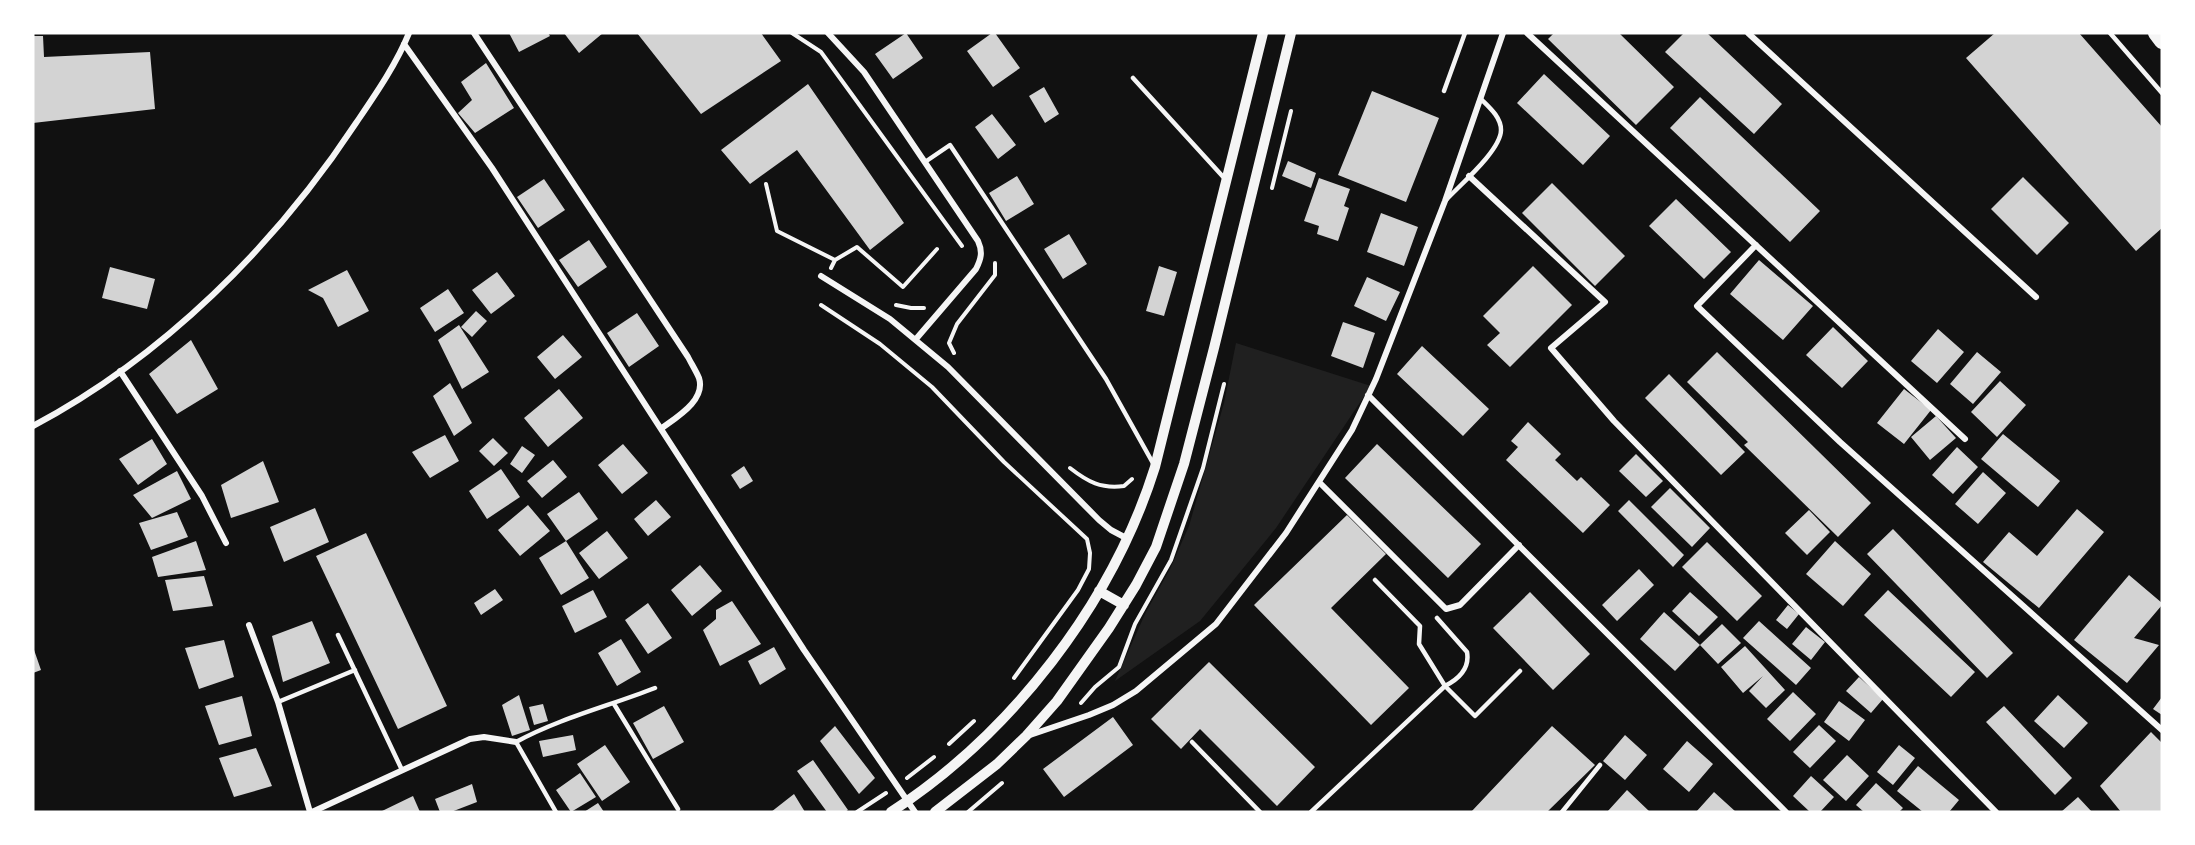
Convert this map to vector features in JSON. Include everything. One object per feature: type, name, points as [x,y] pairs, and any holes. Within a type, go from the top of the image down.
[{"type":"highway","points":[[2156,33],[2162,41]]},
{"type":"street","points":[[33,426],[91,392],[120,371],[207,299],[254,253],[298,203],[338,150],[370,103],[405,44],[409,33]]},
{"type":"street","points":[[474,33],[688,357],[699,379],[699,390],[686,410],[662,428]]},
{"type":"street","points":[[828,33],[864,72],[982,249],[976,269],[916,339]]},
{"type":"street","points":[[891,812],[950,770],[1006,716],[1054,657],[1113,570],[1128,539],[1145,500],[1155,467],[1263,33]]},
{"type":"street","points":[[937,811],[997,764],[1057,701],[1124,605],[1156,546],[1184,465],[1291,33]]},
{"type":"street","points":[[1026,736],[1113,705],[1136,691],[1216,624],[1286,533],[1352,430],[1368,395],[1446,201],[1503,33]]},
{"type":"street","points":[[1527,33],[1965,439]]},
{"type":"street","points":[[1748,33],[2036,297]]},
{"type":"street","points":[[405,44],[492,168],[804,650],[915,812]]},
{"type":"street","points":[[1469,176],[1605,302],[1551,348],[1614,421],[1996,812]]},
{"type":"street","points":[[1756,245],[1697,306],[1849,450],[2162,730]]},
{"type":"street","points":[[821,276],[873,308],[916,339],[956,375],[1099,520],[1128,539]]},
{"type":"street","points":[[120,371],[191,479],[214,517],[226,543]]},
{"type":"street","points":[[1368,395],[1786,812]]},
{"type":"street","points":[[1319,482],[1446,609],[1460,605],[1520,545]]},
{"type":"street","points":[[1099,591],[1124,605]]},
{"type":"street","points":[[249,625],[278,702],[311,812],[470,739],[484,737],[516,742]]},
{"type":"lane","points":[[1444,91],[1465,33]]},
{"type":"lane","points":[[2110,33],[2162,93]]},
{"type":"lane","points":[[1133,78],[1226,180]]},
{"type":"lane","points":[[1446,201],[1499,141],[1501,129],[1498,118],[1481,99]]},
{"type":"lane","points":[[925,162],[950,145],[1106,379],[1155,467]]},
{"type":"lane","points":[[1375,580],[1420,626],[1419,644],[1445,686],[1475,716],[1520,671]]},
{"type":"lane","points":[[1311,812],[1445,686],[1462,674],[1469,659],[1463,645],[1437,618]]},
{"type":"lane","points":[[338,635],[402,770]]},
{"type":"lane","points":[[278,702],[354,670]]},
{"type":"lane","points":[[556,812],[516,742],[570,718],[655,688]]},
{"type":"lane","points":[[614,704],[678,809]]},
{"type":"lane","points":[[1192,742],[1260,812]]},
{"type":"lane","points":[[1562,812],[1600,765]]},
{"type":"path","points":[[792,33],[821,52],[966,251]]},
{"type":"path","points":[[766,184],[777,231],[835,260],[857,247],[903,286],[937,249]]},
{"type":"path","points":[[954,354],[949,343],[957,324],[995,275],[994,258]]},
{"type":"path","points":[[889,303],[911,309],[922,309],[928,306]]},
{"type":"path","points":[[821,305],[880,344],[932,387],[1004,462],[1087,538],[1090,553],[1089,569],[1078,590],[1008,686]]},
{"type":"path","points":[[1061,462],[1089,482],[1102,487],[1124,486],[1131,480],[1142,444]]},
{"type":"path","points":[[946,747],[977,718]]},
{"type":"path","points":[[857,812],[938,754]]},
{"type":"shaded area","points":[[1236,343],[1371,386],[1276,528],[1200,621],[1115,681],[1189,526],[1224,403]]},
{"type":"building","points":[[509,33],[548,33],[550,36],[519,52]]},
{"type":"building","points":[[564,33],[603,33],[579,53]]},
{"type":"building","points":[[637,33],[761,33],[781,61],[701,114]]},
{"type":"building","points":[[906,33],[923,58],[893,79],[875,54]]},
{"type":"building","points":[[995,33],[1020,68],[993,87],[967,51]]},
{"type":"building","points":[[1554,33],[1619,33],[1674,87],[1636,125],[1548,39]]},
{"type":"building","points":[[1684,33],[1707,33],[1782,104],[1754,134],[1665,52]]},
{"type":"building","points":[[1995,33],[2079,33],[2162,127],[2162,228],[2136,251],[1966,58]]},
{"type":"building","points":[[33,36],[43,36],[44,57],[150,52],[155,109],[33,123]]},
{"type":"building","points":[[486,63],[514,108],[475,133],[458,113],[472,100],[461,82]]},
{"type":"building","points":[[1544,74],[1610,136],[1583,165],[1517,103]]},
{"type":"building","points":[[808,84],[904,223],[870,250],[797,150],[750,184],[721,150]]},
{"type":"building","points":[[1044,87],[1059,114],[1045,123],[1029,96]]},
{"type":"building","points":[[1372,91],[1439,118],[1406,202],[1338,175]]},
{"type":"building","points":[[1700,97],[1820,211],[1790,242],[1670,128]]},
{"type":"building","points":[[992,114],[1016,145],[998,159],[975,127]]},
{"type":"building","points":[[1288,161],[1316,173],[1311,188],[1282,176]]},
{"type":"building","points":[[1017,176],[1034,204],[1006,221],[989,193]]},
{"type":"building","points":[[2023,177],[2069,223],[2037,255],[1991,209]]},
{"type":"building","points":[[1319,178],[1350,189],[1344,206],[1349,208],[1338,241],[1317,234],[1319,226],[1304,221]]},
{"type":"building","points":[[544,179],[565,210],[538,228],[517,197]]},
{"type":"building","points":[[1552,183],[1625,256],[1595,286],[1522,213]]},
{"type":"building","points":[[1676,199],[1731,252],[1704,279],[1649,226]]},
{"type":"building","points":[[1381,213],[1418,227],[1404,266],[1367,252]]},
{"type":"building","points":[[1069,234],[1087,264],[1063,279],[1044,249]]},
{"type":"building","points":[[589,240],[607,267],[578,287],[559,260]]},
{"type":"building","points":[[1759,260],[1813,306],[1783,340],[1730,294]]},
{"type":"building","points":[[1159,266],[1177,272],[1164,316],[1146,311]]},
{"type":"building","points":[[1533,266],[1572,305],[1510,367],[1487,345],[1500,333],[1483,316]]},
{"type":"building","points":[[110,267],[155,279],[147,309],[102,298]]},
{"type":"building","points":[[347,270],[369,311],[338,327],[323,298],[308,290]]},
{"type":"building","points":[[497,272],[515,296],[491,314],[472,290]]},
{"type":"building","points":[[1367,277],[1400,292],[1386,321],[1354,306]]},
{"type":"building","points":[[448,289],[464,313],[435,332],[420,308]]},
{"type":"building","points":[[476,311],[487,321],[472,337],[461,327]]},
{"type":"building","points":[[637,313],[659,346],[629,367],[607,333]]},
{"type":"building","points":[[1343,322],[1375,333],[1363,368],[1331,356]]},
{"type":"building","points":[[459,325],[489,372],[462,389],[438,340]]},
{"type":"building","points":[[1833,327],[1868,361],[1842,388],[1806,355]]},
{"type":"building","points":[[1938,329],[1964,352],[1937,383],[1911,361]]},
{"type":"building","points":[[563,335],[582,357],[555,379],[537,357]]},
{"type":"building","points":[[191,340],[218,389],[177,414],[149,374]]},
{"type":"building","points":[[1422,346],[1489,409],[1463,436],[1397,374]]},
{"type":"building","points":[[1717,352],[1871,503],[1838,537],[1744,445],[1748,442],[1687,382]]},
{"type":"building","points":[[1977,352],[2001,372],[1973,404],[1950,384]]},
{"type":"building","points":[[1669,374],[1745,452],[1721,475],[1645,398]]},
{"type":"building","points":[[2000,381],[2026,405],[1997,437],[1971,412]]},
{"type":"building","points":[[450,383],[472,423],[454,436],[433,396]]},
{"type":"building","points":[[559,389],[583,418],[548,447],[524,418]]},
{"type":"building","points":[[1904,389],[1931,410],[1904,444],[1877,423]]},
{"type":"building","points":[[1936,416],[1956,438],[1930,460],[1911,437]]},
{"type":"building","points":[[1528,422],[1561,454],[1555,460],[1577,481],[1581,477],[1610,505],[1583,533],[1506,460],[1518,447],[1511,441]]},
{"type":"building","points":[[2003,434],[2060,481],[2038,507],[1981,459]]},
{"type":"building","points":[[445,435],[459,461],[430,478],[412,452]]},
{"type":"building","points":[[493,438],[508,453],[494,466],[479,451]]},
{"type":"building","points":[[152,439],[167,464],[138,485],[119,459]]},
{"type":"building","points":[[623,444],[648,473],[622,494],[598,465]]},
{"type":"building","points":[[1377,444],[1481,544],[1448,578],[1345,478]]},
{"type":"building","points":[[522,446],[535,455],[522,473],[510,464]]},
{"type":"building","points":[[1957,447],[1978,467],[1953,494],[1932,475]]},
{"type":"building","points":[[1636,454],[1663,481],[1646,497],[1619,471]]},
{"type":"building","points":[[553,460],[567,477],[542,498],[527,481]]},
{"type":"building","points":[[263,461],[279,502],[231,518],[221,485]]},
{"type":"building","points":[[744,466],[753,481],[740,489],[731,475]]},
{"type":"building","points":[[501,469],[520,497],[487,519],[469,491]]},
{"type":"building","points":[[177,471],[191,499],[152,518],[133,495]]},
{"type":"building","points":[[1983,472],[2006,493],[1978,524],[1955,504]]},
{"type":"building","points":[[1670,488],[1710,528],[1692,547],[1651,507]]},
{"type":"building","points":[[579,492],[598,519],[566,541],[547,514]]},
{"type":"building","points":[[656,500],[671,517],[648,536],[634,519]]},
{"type":"building","points":[[1629,500],[1684,555],[1673,567],[1618,511]]},
{"type":"building","points":[[528,505],[550,531],[520,556],[498,530]]},
{"type":"building","points":[[315,508],[329,542],[284,562],[270,527]]},
{"type":"building","points":[[2077,509],[2104,532],[2039,608],[1983,562],[2009,532],[2037,556]]},
{"type":"building","points":[[1809,510],[1830,532],[1807,555],[1785,533]]},
{"type":"building","points":[[177,512],[188,537],[151,550],[139,523]]},
{"type":"building","points":[[1347,515],[1386,554],[1331,608],[1409,688],[1371,725],[1254,605]]},
{"type":"building","points":[[1893,529],[2013,653],[1987,678],[1867,554]]},
{"type":"building","points":[[607,531],[628,558],[599,579],[579,553]]},
{"type":"building","points":[[366,533],[447,706],[398,729],[316,556]]},
{"type":"building","points":[[196,541],[206,570],[158,577],[152,557]]},
{"type":"building","points":[[566,541],[589,578],[561,595],[539,558]]},
{"type":"building","points":[[1835,541],[1871,574],[1843,606],[1806,574]]},
{"type":"building","points":[[1707,542],[1762,596],[1737,621],[1682,567]]},
{"type":"building","points":[[700,565],[722,591],[692,616],[671,590]]},
{"type":"building","points":[[1639,569],[1654,585],[1617,621],[1602,605]]},
{"type":"building","points":[[2129,575],[2162,605],[2134,638],[2159,645],[2127,683],[2074,640]]},
{"type":"building","points":[[204,576],[213,606],[173,611],[165,580]]},
{"type":"building","points":[[495,589],[503,600],[481,615],[474,603]]},
{"type":"building","points":[[593,590],[607,617],[575,633],[562,606]]},
{"type":"building","points":[[1888,590],[1975,672],[1951,697],[1864,615]]},
{"type":"building","points":[[1530,592],[1590,654],[1553,690],[1493,628]]},
{"type":"building","points":[[1690,592],[1718,617],[1699,636],[1672,611]]},
{"type":"building","points":[[732,601],[761,644],[720,666],[703,630],[716,619],[716,610]]},
{"type":"building","points":[[648,603],[672,638],[648,654],[625,620]]},
{"type":"building","points":[[1788,605],[1799,614],[1787,629],[1776,620]]},
{"type":"building","points":[[1664,612],[1700,645],[1675,671],[1640,639]]},
{"type":"building","points":[[312,621],[330,663],[283,682],[272,636]]},
{"type":"building","points":[[1759,621],[1811,668],[1796,685],[1743,638]]},
{"type":"building","points":[[1722,624],[1741,643],[1718,664],[1700,645]]},
{"type":"building","points":[[1806,627],[1825,642],[1811,660],[1792,644]]},
{"type":"building","points":[[621,639],[641,672],[617,686],[598,653]]},
{"type":"building","points":[[224,640],[234,677],[199,689],[185,648]]},
{"type":"building","points":[[1745,646],[1785,690],[1766,708],[1749,691],[1763,676],[1743,693],[1721,667]]},
{"type":"building","points":[[33,647],[41,670],[33,673]]},
{"type":"building","points":[[774,647],[786,669],[760,685],[748,661]]},
{"type":"building","points":[[1209,662],[1315,767],[1277,806],[1200,729],[1181,749],[1151,719]]},
{"type":"building","points":[[1859,677],[1883,699],[1871,713],[1846,691]]},
{"type":"building","points":[[1793,692],[1816,714],[1790,741],[1767,719]]},
{"type":"building","points":[[519,695],[530,730],[512,736],[502,705]]},
{"type":"building","points":[[2058,695],[2088,723],[2064,748],[2034,721]]},
{"type":"building","points":[[242,696],[252,736],[219,745],[205,706]]},
{"type":"building","points":[[2162,697],[2162,715],[2153,709]]},
{"type":"building","points":[[1839,701],[1865,720],[1849,741],[1824,722]]},
{"type":"building","points":[[543,704],[548,721],[534,725],[529,707]]},
{"type":"building","points":[[664,706],[684,742],[653,759],[633,723]]},
{"type":"building","points":[[2004,706],[2072,778],[2055,795],[1986,722]]},
{"type":"building","points":[[1113,717],[1133,745],[1064,797],[1043,769]]},
{"type":"building","points":[[1819,725],[1836,741],[1810,768],[1793,752]]},
{"type":"building","points":[[835,726],[875,778],[859,794],[820,741]]},
{"type":"building","points":[[1552,726],[1595,765],[1547,812],[1471,812]]},
{"type":"building","points":[[2151,732],[2162,743],[2162,812],[2121,812],[2100,786]]},
{"type":"building","points":[[573,735],[576,750],[543,757],[539,741]]},
{"type":"building","points":[[1625,735],[1647,755],[1625,780],[1603,761]]},
{"type":"building","points":[[1687,741],[1713,764],[1689,792],[1663,769]]},
{"type":"building","points":[[605,745],[630,782],[602,801],[577,764]]},
{"type":"building","points":[[1899,745],[1915,758],[1893,785],[1877,772]]},
{"type":"building","points":[[256,748],[272,786],[234,797],[219,758]]},
{"type":"building","points":[[1847,755],[1869,776],[1846,801],[1823,780]]},
{"type":"building","points":[[813,760],[848,810],[845,812],[827,812],[797,771]]},
{"type":"building","points":[[1918,766],[1959,800],[1949,812],[1923,812],[1897,791]]},
{"type":"building","points":[[580,773],[596,797],[571,812],[556,790]]},
{"type":"building","points":[[1811,776],[1834,797],[1820,812],[1810,812],[1793,796]]},
{"type":"building","points":[[1876,783],[1903,808],[1899,812],[1864,812],[1856,805]]},
{"type":"building","points":[[472,784],[477,802],[451,812],[440,812],[435,799]]},
{"type":"building","points":[[1627,790],[1650,812],[1607,812]]},
{"type":"building","points":[[1714,792],[1736,812],[1696,812]]},
{"type":"building","points":[[794,794],[805,812],[771,812]]},
{"type":"building","points":[[413,796],[420,812],[380,812]]},
{"type":"building","points":[[2078,797],[2092,812],[2061,812]]},
{"type":"building","points":[[598,803],[604,812],[584,812]]}]
